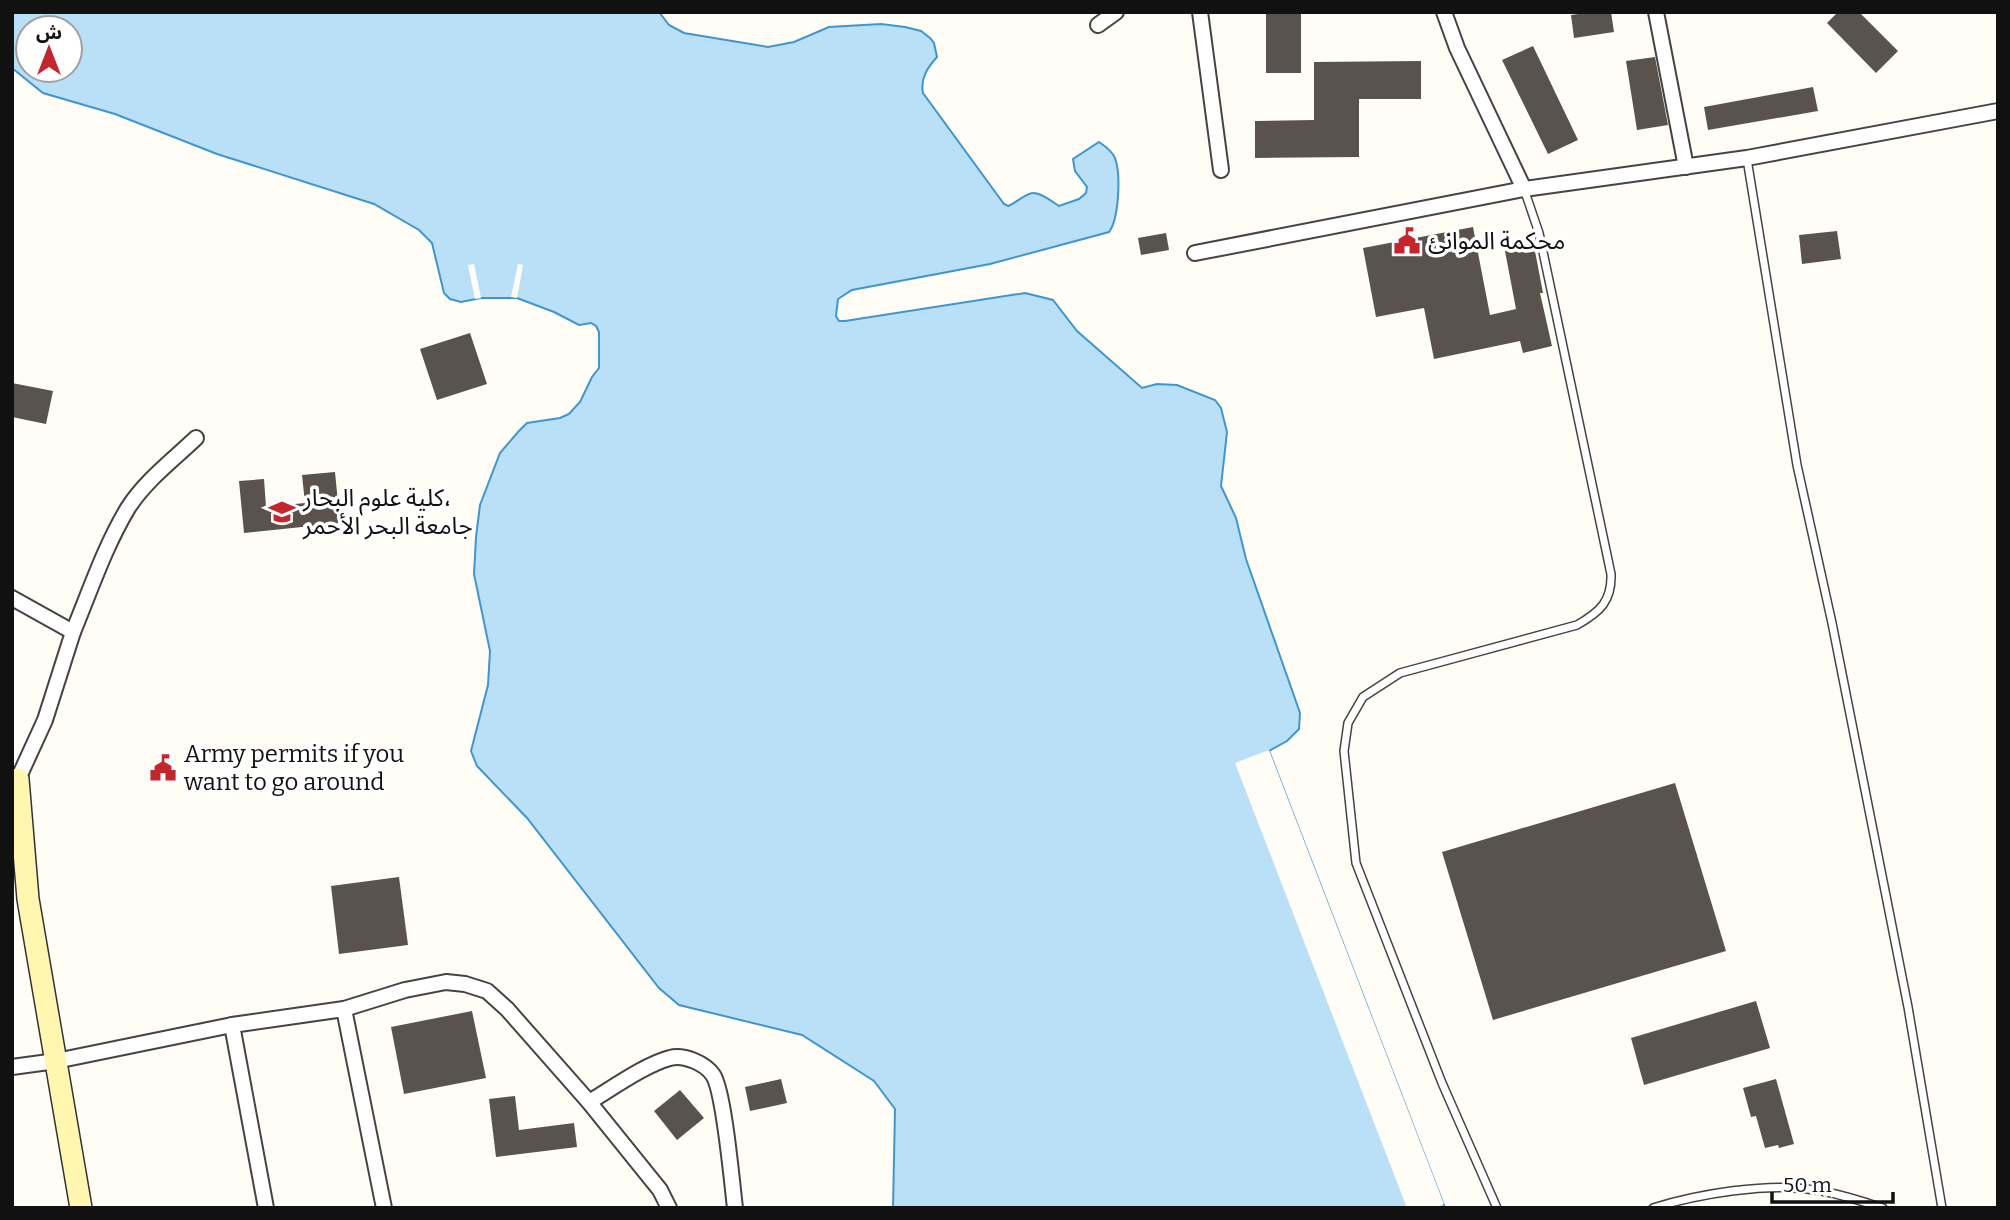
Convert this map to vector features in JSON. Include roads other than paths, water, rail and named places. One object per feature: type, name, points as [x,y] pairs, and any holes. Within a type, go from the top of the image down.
[{"type":"street","points":[[1098,25],[1116,12]]},
{"type":"street","points":[[1200,12],[1221,170]]},
{"type":"street","points":[[1444,12],[1457,48],[1524,189]]},
{"type":"street","points":[[1656,12],[1686,167]]},
{"type":"street","points":[[1195,253],[1524,189],[1747,158],[1998,111]]},
{"type":"street","points":[[81,1208],[28,899],[15,780],[46,720],[73,632],[106,553],[129,507],[152,480],[197,438]]},
{"type":"street","points":[[12,598],[73,632]]},
{"type":"street","points":[[12,1067],[55,1061],[232,1025],[344,1009],[405,990],[446,982],[465,984],[487,991],[507,1009],[589,1102],[660,1191],[669,1208]]},
{"type":"street","points":[[344,1009],[384,1208]]},
{"type":"street","points":[[232,1025],[267,1208]]},
{"type":"street","points":[[589,1102],[671,1057],[686,1058],[699,1064],[713,1075],[735,1208]]},
{"type":"lane","points":[[1747,158],[1797,466],[1832,623],[1903,980],[1942,1208]]},
{"type":"lane","points":[[1497,1208],[1442,1083],[1356,863],[1344,751],[1348,723],[1363,697],[1400,673],[1577,625],[1600,610],[1608,601],[1611,574],[1539,233],[1524,189]]},
{"type":"lane","points":[[1653,1208],[1684,1198],[1765,1188],[1813,1189],[1884,1208]]},
{"type":"water","points":[[12,12],[659,12],[669,25],[684,33],[768,47],[794,42],[829,27],[881,24],[921,31],[934,43],[937,57],[924,78],[923,93],[1004,204],[1008,206],[1033,193],[1059,206],[1079,199],[1086,193],[1087,187],[1075,171],[1073,159],[1099,142],[1106,147],[1115,158],[1118,174],[1117,207],[1109,232],[990,264],[852,290],[838,299],[836,316],[839,321],[845,321],[1025,293],[1053,300],[1077,331],[1142,388],[1157,384],[1177,385],[1215,400],[1221,408],[1227,432],[1221,486],[1236,518],[1246,559],[1300,713],[1299,729],[1287,741],[1269,751],[1445,1208],[893,1208],[895,1109],[874,1081],[802,1035],[679,1005],[659,988],[527,818],[477,766],[471,751],[488,685],[490,651],[474,574],[480,505],[500,453],[518,432],[527,423],[569,414],[580,402],[599,368],[599,332],[596,326],[591,323],[579,325],[517,298],[481,298],[461,302],[450,299],[444,293],[432,243],[419,230],[374,204],[217,154],[115,114],[43,93],[32,84],[84,84],[84,14],[14,14],[14,70]]},
{"type":"place","name":"محكمة الموانئ","points":[[1407,241]]},
{"type":"place","name":"كلية علوم البحار، جامعة البحر الأحمر","points":[[282,512]]},
{"type":"place","name":"Army permits if you want to go around","points":[[163,768]]}]
